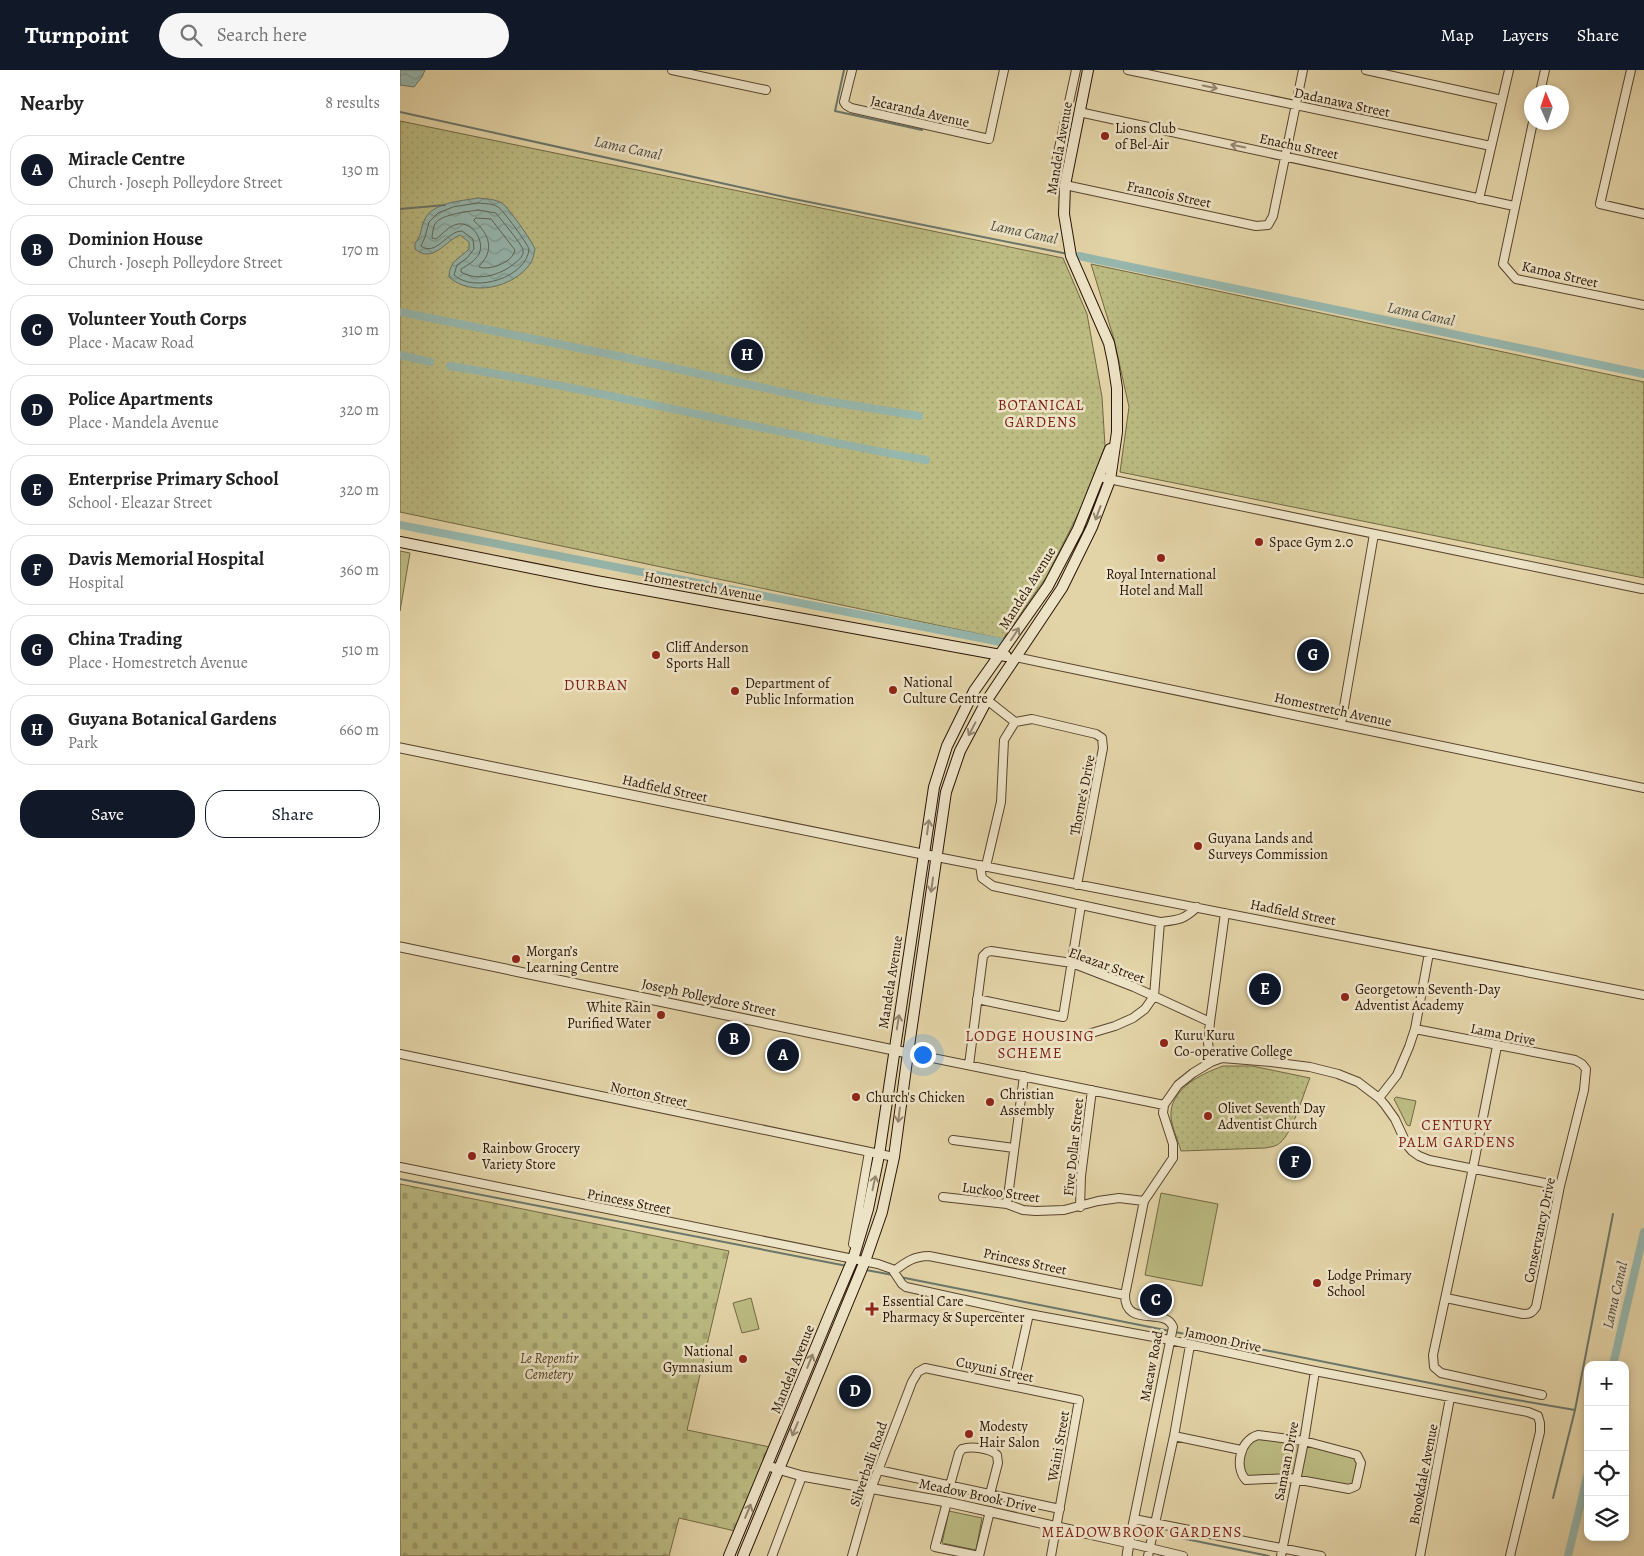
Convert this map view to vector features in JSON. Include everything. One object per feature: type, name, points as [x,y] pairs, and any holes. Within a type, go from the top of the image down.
[{"type":"main road","name":"Mandela Avenue","points":[[743,1556],[863,1267],[882,1212],[894,1158],[946,792],[960,751],[987,700],[1062,588],[1092,528],[1110,480],[1117,432],[1117,388],[1109,343],[1076,268],[1068,240],[1064,214],[1065,185],[1088,70]]},
{"type":"main road","name":"Mandela Avenue","points":[[729,1556],[768,1466],[851,1262],[868,1209],[874,1154],[894,1050],[934,787],[947,746],[974,691],[1048,586],[1078,529],[1117,432]]},
{"type":"main road","name":"Homestretch Avenue","points":[[400,542],[596,581],[1015,658]]},
{"type":"street","points":[[672,70],[766,90]]},
{"type":"street","name":"Jacaranda Avenue","points":[[852,70],[844,102],[851,108],[989,139],[1004,70]]},
{"type":"street","points":[[1056,162],[1076,70]]},
{"type":"street","name":"Dadanawa Street","points":[[1128,70],[1492,146]]},
{"type":"street","points":[[1286,156],[1303,70]]},
{"type":"street","points":[[1366,70],[1502,100]]},
{"type":"street","points":[[1479,199],[1509,70]]},
{"type":"street","points":[[1542,85],[1546,70]]},
{"type":"street","points":[[1631,70],[1600,204],[1644,214]]},
{"type":"street","name":"Enachu Street","points":[[1079,112],[1514,206]]},
{"type":"street","name":"Kamoa Street","points":[[1532,130],[1514,206],[1503,264],[1516,280],[1644,305]]},
{"type":"street","name":"Francois Street","points":[[1065,185],[1256,226],[1268,225],[1273,216],[1286,156]]},
{"type":"street","points":[[1099,477],[1642,589]]},
{"type":"street","points":[[1341,724],[1374,534]]},
{"type":"street","name":"Homestretch Avenue","points":[[1015,658],[1644,788]]},
{"type":"street","points":[[987,700],[1015,722],[1004,740],[1001,802],[983,866],[982,878],[993,886],[1160,922],[1185,918],[1197,907]]},
{"type":"street","name":"Thorne's Drive","points":[[1015,722],[1032,719],[1096,734],[1102,738],[1103,748],[1077,885]]},
{"type":"street","name":"Hadfield Street","points":[[400,748],[937,858],[1644,995]]},
{"type":"street","points":[[977,999],[1063,1017],[1081,905]]},
{"type":"street","points":[[1211,1062],[1208,1043],[1225,913]]},
{"type":"street","points":[[1088,1034],[1115,1026],[1133,1018],[1145,1009],[1154,996],[1160,922]]},
{"type":"street","name":"Joseph Polleydore Street","points":[[400,947],[908,1052]]},
{"type":"street","name":"Eleazar Street","points":[[968,1065],[983,956],[988,951],[1072,963],[1154,996],[1210,1022]]},
{"type":"street","points":[[1378,1098],[1397,1075],[1415,1029],[1429,953]]},
{"type":"street","name":"Lama Drive","points":[[1415,1029],[1576,1060],[1584,1066]]},
{"type":"street","points":[[1497,1046],[1433,1355],[1434,1367],[1441,1374],[1542,1395]]},
{"type":"street","points":[[908,1052],[1164,1105]]},
{"type":"street","name":"Norton Street","points":[[400,1054],[894,1158]]},
{"type":"street","points":[[1125,1295],[1144,1201],[1173,1158],[1174,1144],[1163,1113],[1164,1105],[1178,1085],[1211,1062],[1222,1058],[1310,1067],[1338,1074],[1358,1082],[1378,1098],[1395,1118],[1408,1145],[1419,1156],[1429,1160],[1560,1186]]},
{"type":"street","name":"Conservancy Drive","points":[[1446,1298],[1518,1313],[1529,1314],[1533,1312],[1536,1306],[1560,1186],[1584,1090],[1586,1071],[1584,1066]]},
{"type":"street","points":[[1007,1204],[1024,1076]]},
{"type":"street","name":"Five Dollar Street","points":[[1080,1207],[1081,1176],[1092,1090]]},
{"type":"street","points":[[954,1140],[1014,1148]]},
{"type":"street","name":"Princess Street","points":[[400,1167],[851,1262],[863,1267]]},
{"type":"street","name":"Luckoo Street","points":[[943,1197],[1007,1204],[1022,1210],[1036,1211],[1064,1210],[1098,1201],[1119,1198],[1144,1201]]},
{"type":"street","name":"Princess Street","points":[[895,1272],[912,1258],[930,1256],[1125,1295]]},
{"type":"street","points":[[863,1267],[888,1267],[895,1272]]},
{"type":"street","name":"Jamoon Drive","points":[[895,1272],[906,1287],[1029,1314],[1171,1338],[1190,1345],[1528,1412],[1538,1416],[1540,1432],[1510,1556]]},
{"type":"street","name":"Macaw Road","points":[[1125,1295],[1125,1305],[1130,1311],[1166,1319],[1173,1326],[1126,1556]]},
{"type":"street","points":[[1013,1386],[1029,1314]]},
{"type":"street","points":[[1149,1552],[1174,1436],[1190,1345]]},
{"type":"street","name":"Cuyuni Street","points":[[912,1382],[918,1372],[924,1368],[1079,1400]]},
{"type":"street","name":"Samaan Drive","points":[[1282,1552],[1304,1441],[1315,1371]]},
{"type":"street","name":"Silverballi Road","points":[[852,1556],[871,1489],[912,1382]]},
{"type":"street","name":"Brookdale Avenue","points":[[1420,1556],[1450,1398]]},
{"type":"street","name":"Waini Street","points":[[1051,1556],[1079,1400]]},
{"type":"street","points":[[1258,1435],[1304,1441],[1357,1454],[1361,1463],[1356,1486],[1349,1489],[1296,1479],[1246,1480],[1242,1476],[1240,1467],[1241,1450],[1251,1437],[1258,1435]]},
{"type":"street","points":[[1174,1436],[1241,1450]]},
{"type":"street","points":[[950,1486],[959,1453],[967,1447],[974,1448],[997,1455],[998,1462],[990,1494]]},
{"type":"street","name":"Meadow Brook Drive","points":[[768,1466],[802,1476],[947,1502],[1057,1526],[1129,1543],[1149,1552],[1183,1556]]},
{"type":"street","points":[[878,1470],[1060,1509]]},
{"type":"street","points":[[772,1556],[802,1476]]},
{"type":"street","points":[[947,1502],[935,1546],[979,1556],[990,1511]]},
{"type":"street","points":[[1134,1519],[1282,1552],[1320,1556]]},
{"type":"green space","points":[[400,121],[1063,258],[1087,314],[1102,397],[1105,446],[1083,504],[1047,576],[1003,639],[400,512]]},
{"type":"green space","points":[[1091,264],[1644,382],[1644,578],[1120,472],[1129,407],[1114,339]]},
{"type":"green space","points":[[400,551],[410,553],[400,611]]},
{"type":"green space","points":[[1223,1066],[1252,1066],[1310,1078],[1292,1125],[1288,1133],[1277,1145],[1265,1148],[1181,1151],[1171,1117],[1175,1098],[1196,1078]]},
{"type":"green space","points":[[1396,1097],[1416,1101],[1410,1126],[1407,1125],[1394,1099]]},
{"type":"green space","name":"Le Repentir Cemetery","points":[[400,1184],[729,1251],[687,1430],[770,1447],[735,1531],[679,1518],[669,1556],[400,1556]]},
{"type":"green space","points":[[1161,1193],[1218,1204],[1202,1286],[1145,1275]]},
{"type":"green space","points":[[751,1298],[759,1329],[742,1333],[733,1303]]},
{"type":"green space","points":[[1254,1438],[1301,1444],[1294,1477],[1248,1477],[1242,1467],[1246,1445]]},
{"type":"green space","points":[[1306,1445],[1355,1456],[1358,1462],[1352,1487],[1299,1478]]},
{"type":"green space","points":[[949,1511],[982,1518],[976,1550],[942,1543]]},
{"type":"water","points":[[400,70],[425,70],[414,87],[400,85]]},
{"type":"water","points":[[478,198],[502,203],[520,224],[535,249],[533,259],[523,272],[503,284],[480,288],[469,287],[449,277],[449,272],[455,261],[469,249],[469,242],[460,235],[433,253],[421,253],[415,249],[415,243],[419,238],[424,221],[433,210],[440,206]]},
{"type":"waterway","points":[[844,70],[835,111],[922,130]]},
{"type":"waterway","name":"Lama Canal","points":[[400,112],[789,198],[1068,254]]},
{"type":"waterway","points":[[400,209],[445,205]]},
{"type":"waterway","name":"Lama Canal","points":[[1079,256],[1644,374]]},
{"type":"waterway","points":[[400,312],[618,356],[819,400],[919,416]]},
{"type":"waterway","points":[[400,355],[430,362]]},
{"type":"waterway","points":[[450,366],[510,376],[926,460]]},
{"type":"waterway","points":[[400,525],[1001,642]]},
{"type":"waterway","points":[[400,1179],[847,1266]]},
{"type":"waterway","points":[[1553,1498],[1575,1410],[1613,1214]]},
{"type":"waterway","name":"Lama Canal","points":[[1614,1361],[1644,1232]]},
{"type":"waterway","points":[[866,1270],[893,1275]]},
{"type":"waterway","points":[[900,1277],[1170,1331]]},
{"type":"waterway","points":[[1175,1332],[1500,1397],[1575,1410]]},
{"type":"waterway","name":"Lama Canal","points":[[1568,1556],[1584,1490]]},
{"type":"waterway","points":[[1181,1538],[1269,1556]]},
{"type":"place","name":"Lions Club of Bel-Air","points":[[1105,136]]},
{"type":"place","name":"Guyana Botanical Gardens","points":[[747,355]]},
{"type":"place","name":"Space Gym 2.0","points":[[1259,542]]},
{"type":"place","name":"Royal International Hotel and Mall","points":[[1161,558]]},
{"type":"place","name":"Cliff Anderson Sports Hall","points":[[656,655]]},
{"type":"place","name":"China Trading","points":[[1313,655]]},
{"type":"place","name":"National Culture Centre","points":[[893,690]]},
{"type":"place","name":"Department of Public Information","points":[[735,691]]},
{"type":"place","name":"Guyana Lands and Surveys Commission","points":[[1198,846]]},
{"type":"place","name":"Morgan’s Learning Centre","points":[[516,959]]},
{"type":"place","name":"Enterprise Primary School","points":[[1265,989]]},
{"type":"place","name":"Georgetown Seventh-Day Adventist Academy","points":[[1345,997]]},
{"type":"place","name":"White Rain Purified Water","points":[[661,1015]]},
{"type":"place","name":"Dominion House","points":[[734,1039]]},
{"type":"place","name":"Kuru Kuru Co-operative College","points":[[1164,1043]]},
{"type":"place","name":"Miracle Centre","points":[[783,1055]]},
{"type":"place","name":"Church's Chicken","points":[[856,1097]]},
{"type":"place","name":"Christian Assembly","points":[[990,1102]]},
{"type":"place","name":"Olivet Seventh Day Adventist Church","points":[[1208,1116]]},
{"type":"place","name":"Rainbow Grocery Variety Store","points":[[472,1156]]},
{"type":"place","name":"Davis Memorial Hospital","points":[[1295,1162]]},
{"type":"place","name":"Lodge Primary School","points":[[1317,1283]]},
{"type":"place","name":"Volunteer Youth Corps","points":[[1156,1300]]},
{"type":"place","name":"Essential Care Pharmacy & Supercenter","points":[[872,1309]]},
{"type":"place","name":"National Gymnasium","points":[[743,1359]]},
{"type":"place","name":"Police Apartments","points":[[855,1391]]},
{"type":"place","name":"Modesty Hair Salon","points":[[969,1434]]},
{"type":"district","name":"BOTANICAL GARDENS","points":[[1041,414]]},
{"type":"district","name":"DURBAN","points":[[596,685]]},
{"type":"district","name":"LODGE HOUSING SCHEME","points":[[1030,1044]]},
{"type":"district","name":"CENTURY PALM GARDENS","points":[[1457,1134]]},
{"type":"district","name":"MEADOWBROOK GARDENS","points":[[1142,1532]]}]
